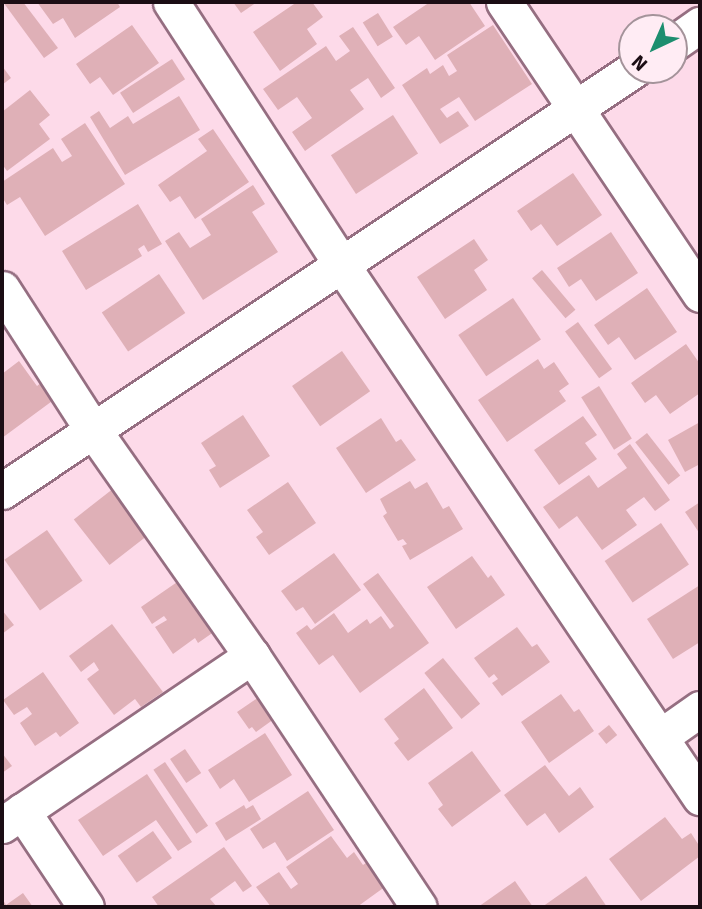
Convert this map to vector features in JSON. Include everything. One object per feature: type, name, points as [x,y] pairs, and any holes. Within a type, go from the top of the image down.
[{"type":"street","points":[[171,2],[341,264],[700,797]]},
{"type":"street","points":[[504,2],[700,294]]},
{"type":"street","points":[[2,491],[618,80]]},
{"type":"street","points":[[2,289],[93,430],[252,656],[419,907]]},
{"type":"street","points":[[86,907],[12,818],[252,656]]},
{"type":"street","points":[[660,737],[700,709]]},
{"type":"building","points":[[3,2],[23,2],[58,48],[44,58]]},
{"type":"building","points":[[37,2],[117,2],[120,7],[75,38],[63,18],[53,24]]},
{"type":"building","points":[[233,2],[257,2],[241,13]]},
{"type":"building","points":[[297,2],[312,2],[323,17],[307,29],[317,44],[280,71],[253,32]]},
{"type":"building","points":[[430,2],[469,2],[485,26],[435,60],[419,36],[406,45],[393,27]]},
{"type":"building","points":[[378,13],[393,37],[378,46],[363,23]]},
{"type":"building","points":[[132,25],[159,63],[113,95],[100,77],[90,84],[76,64]]},
{"type":"building","points":[[493,25],[532,84],[475,121],[459,97],[440,109],[447,118],[458,111],[469,126],[440,144],[402,85],[427,68],[430,74],[443,65],[449,76],[457,71],[447,55]]},
{"type":"building","points":[[353,27],[395,88],[381,98],[368,78],[350,90],[364,109],[305,151],[292,132],[312,118],[297,97],[278,110],[263,89],[326,46],[336,61],[350,51],[339,36]]},
{"type":"building","points":[[172,59],[185,79],[133,113],[120,93]]},
{"type":"building","points":[[2,66],[11,78],[2,85]]},
{"type":"building","points":[[30,90],[50,115],[39,124],[50,139],[7,171],[2,164],[2,112]]},
{"type":"building","points":[[179,96],[200,130],[125,175],[90,117],[99,111],[110,128],[128,116],[133,124]]},
{"type":"building","points":[[393,115],[418,154],[356,194],[331,155]]},
{"type":"building","points":[[85,123],[125,184],[45,236],[20,197],[7,205],[2,197],[2,182],[53,148],[62,162],[72,156],[61,139]]},
{"type":"building","points":[[213,129],[249,182],[195,219],[180,196],[170,202],[158,185],[207,151],[198,139]]},
{"type":"building","points":[[573,173],[602,215],[557,246],[541,224],[531,231],[517,211]]},
{"type":"building","points":[[253,185],[265,204],[252,212],[278,252],[203,300],[165,241],[179,232],[190,248],[211,235],[201,219]]},
{"type":"building","points":[[138,204],[162,244],[148,252],[144,245],[138,249],[142,256],[86,290],[62,251]]},
{"type":"building","points":[[611,232],[638,273],[596,301],[581,279],[569,287],[557,268]]},
{"type":"building","points":[[474,239],[488,260],[474,270],[487,290],[445,319],[417,277]]},
{"type":"building","points":[[542,270],[575,310],[565,318],[532,278]]},
{"type":"building","points":[[159,274],[185,313],[128,352],[102,313]]},
{"type":"building","points":[[647,288],[677,332],[635,360],[619,337],[608,345],[594,325]]},
{"type":"building","points":[[513,298],[541,339],[486,376],[458,335]]},
{"type":"building","points":[[578,322],[612,369],[599,378],[565,331]]},
{"type":"building","points":[[686,344],[700,364],[700,393],[670,414],[656,395],[645,403],[631,383]]},
{"type":"building","points":[[342,351],[370,391],[320,426],[292,386]]},
{"type":"building","points":[[538,359],[544,369],[554,362],[569,384],[559,391],[566,401],[507,442],[478,400]]},
{"type":"building","points":[[19,361],[37,386],[46,379],[59,396],[2,438],[2,374]]},
{"type":"building","points":[[599,386],[632,439],[614,450],[581,397]]},
{"type":"building","points":[[243,415],[270,456],[220,488],[209,470],[216,466],[201,443]]},
{"type":"building","points":[[583,416],[597,435],[585,443],[597,459],[559,485],[534,450]]},
{"type":"building","points":[[381,418],[396,442],[401,439],[416,460],[366,493],[336,448]]},
{"type":"building","points":[[700,422],[700,464],[685,472],[668,440]]},
{"type":"building","points":[[647,433],[680,476],[668,485],[635,442]]},
{"type":"building","points":[[630,444],[670,500],[655,511],[644,497],[626,510],[637,525],[602,550],[577,516],[559,529],[543,507],[589,475],[598,488],[627,468],[617,454]]},
{"type":"building","points":[[410,481],[415,489],[427,482],[443,509],[449,506],[463,529],[410,560],[402,546],[407,544],[403,539],[398,541],[383,516],[387,513],[380,499]]},
{"type":"building","points":[[288,482],[316,523],[269,555],[256,537],[263,532],[247,510]]},
{"type":"building","points":[[114,488],[150,534],[110,565],[74,519]]},
{"type":"building","points":[[700,502],[700,534],[685,512]]},
{"type":"building","points":[[661,523],[689,564],[633,602],[605,561]]},
{"type":"building","points":[[47,530],[83,581],[40,611],[4,560]]},
{"type":"building","points":[[334,553],[361,590],[315,624],[303,607],[296,611],[281,591]]},
{"type":"building","points":[[472,556],[488,578],[491,575],[505,595],[456,629],[427,587]]},
{"type":"building","points":[[378,573],[429,643],[360,693],[333,655],[319,665],[296,633],[307,625],[311,630],[334,613],[348,633],[367,619],[370,624],[381,616],[390,629],[394,626],[363,584]]},
{"type":"building","points":[[183,578],[218,629],[198,643],[195,638],[173,654],[155,627],[167,620],[164,616],[152,624],[141,607]]},
{"type":"building","points":[[700,585],[700,642],[673,659],[647,619]]},
{"type":"building","points":[[2,610],[14,625],[2,634]]},
{"type":"building","points":[[112,624],[163,692],[141,707],[135,699],[114,715],[87,679],[99,670],[94,662],[81,672],[69,656]]},
{"type":"building","points":[[517,627],[532,647],[537,644],[550,662],[502,696],[492,683],[498,679],[494,674],[489,678],[474,658]]},
{"type":"building","points":[[443,658],[480,704],[461,719],[424,673]]},
{"type":"building","points":[[43,672],[79,723],[60,737],[56,732],[35,746],[20,723],[32,714],[27,707],[14,715],[3,700]]},
{"type":"building","points":[[424,688],[453,728],[408,761],[394,743],[399,739],[384,719]]},
{"type":"building","points":[[561,694],[574,712],[579,709],[594,731],[549,763],[521,722]]},
{"type":"building","points":[[259,697],[274,719],[256,732],[252,727],[249,729],[237,712]]},
{"type":"building","points":[[609,725],[617,735],[606,744],[598,734]]},
{"type":"building","points":[[265,733],[292,775],[249,802],[234,779],[220,789],[208,770]]},
{"type":"building","points":[[185,749],[201,773],[186,783],[170,759]]},
{"type":"building","points":[[472,751],[501,791],[452,827],[438,809],[443,805],[428,783]]},
{"type":"building","points":[[2,753],[12,766],[2,773]]},
{"type":"building","points":[[165,762],[208,826],[196,834],[153,770]]},
{"type":"building","points":[[545,765],[569,796],[580,787],[594,807],[559,833],[545,813],[527,826],[504,795]]},
{"type":"building","points":[[147,774],[192,842],[178,851],[156,820],[103,856],[78,820]]},
{"type":"building","points":[[308,791],[334,830],[287,861],[275,842],[263,849],[250,829]]},
{"type":"building","points":[[244,805],[246,809],[253,805],[261,819],[226,841],[215,823]]},
{"type":"building","points":[[665,817],[682,839],[691,833],[700,847],[700,856],[641,901],[609,859]]},
{"type":"building","points":[[153,831],[172,858],[137,883],[118,856]]},
{"type":"building","points":[[331,836],[347,858],[354,852],[363,865],[369,861],[386,886],[357,907],[271,907],[256,887],[279,872],[291,889],[298,884],[286,867]]},
{"type":"building","points":[[224,847],[252,886],[243,892],[235,881],[210,899],[217,907],[159,907],[152,897]]},
{"type":"building","points":[[586,876],[607,907],[542,907]]},
{"type":"building","points":[[515,881],[533,907],[478,907]]},
{"type":"building","points":[[23,893],[33,907],[2,907],[2,898],[6,905]]}]
